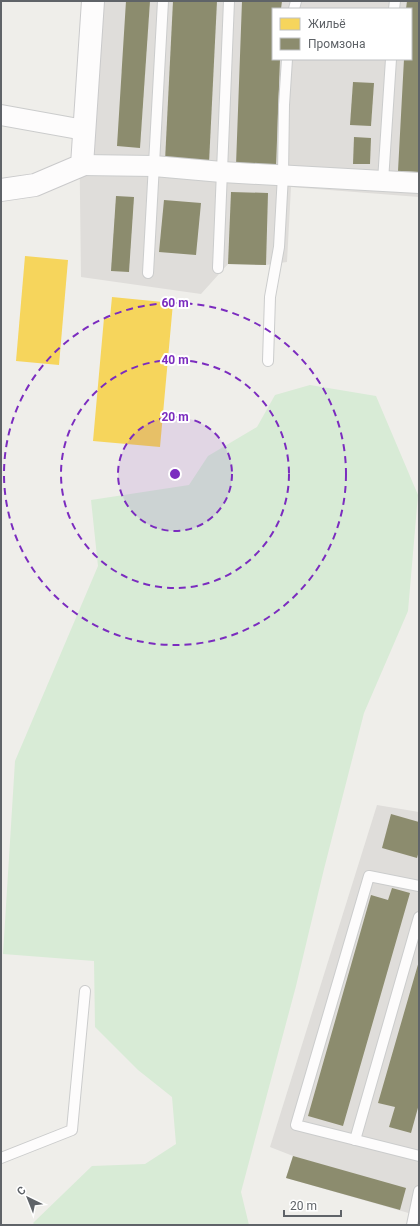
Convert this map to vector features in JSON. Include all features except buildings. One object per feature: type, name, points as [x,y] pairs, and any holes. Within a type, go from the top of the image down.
[{"type":"street","points":[[82,165],[93,1]]},
{"type":"street","points":[[1,115],[84,130]]},
{"type":"street","points":[[1,190],[35,185],[82,165],[154,166],[222,172],[419,183]]},
{"type":"lane","points":[[148,273],[163,1]]},
{"type":"lane","points":[[218,268],[229,1]]},
{"type":"lane","points":[[268,361],[270,297],[279,247],[287,60]]},
{"type":"lane","points":[[383,181],[391,60]]},
{"type":"lane","points":[[419,886],[369,876],[296,1125],[419,1157]]},
{"type":"lane","points":[[355,1140],[419,917]]},
{"type":"lane","points":[[1,1158],[72,1130],[85,991]]},
{"type":"lane","points":[[412,1225],[419,1191]]},
{"type":"shaded area","points":[[86,1],[419,1],[419,197],[291,187],[287,262],[266,265],[228,264],[201,294],[81,277],[79,117]]},
{"type":"shaded area","points":[[377,805],[419,812],[419,1216],[286,1178],[293,1156],[270,1147]]},
{"type":"green space","points":[[310,385],[376,396],[418,495],[408,611],[364,713],[296,986],[241,1192],[249,1225],[35,1225],[33,1223],[92,1166],[145,1164],[176,1144],[172,1097],[138,1070],[95,1027],[94,961],[3,954],[15,761],[98,566],[91,500],[189,485],[208,456],[257,427],[275,395]]}]
